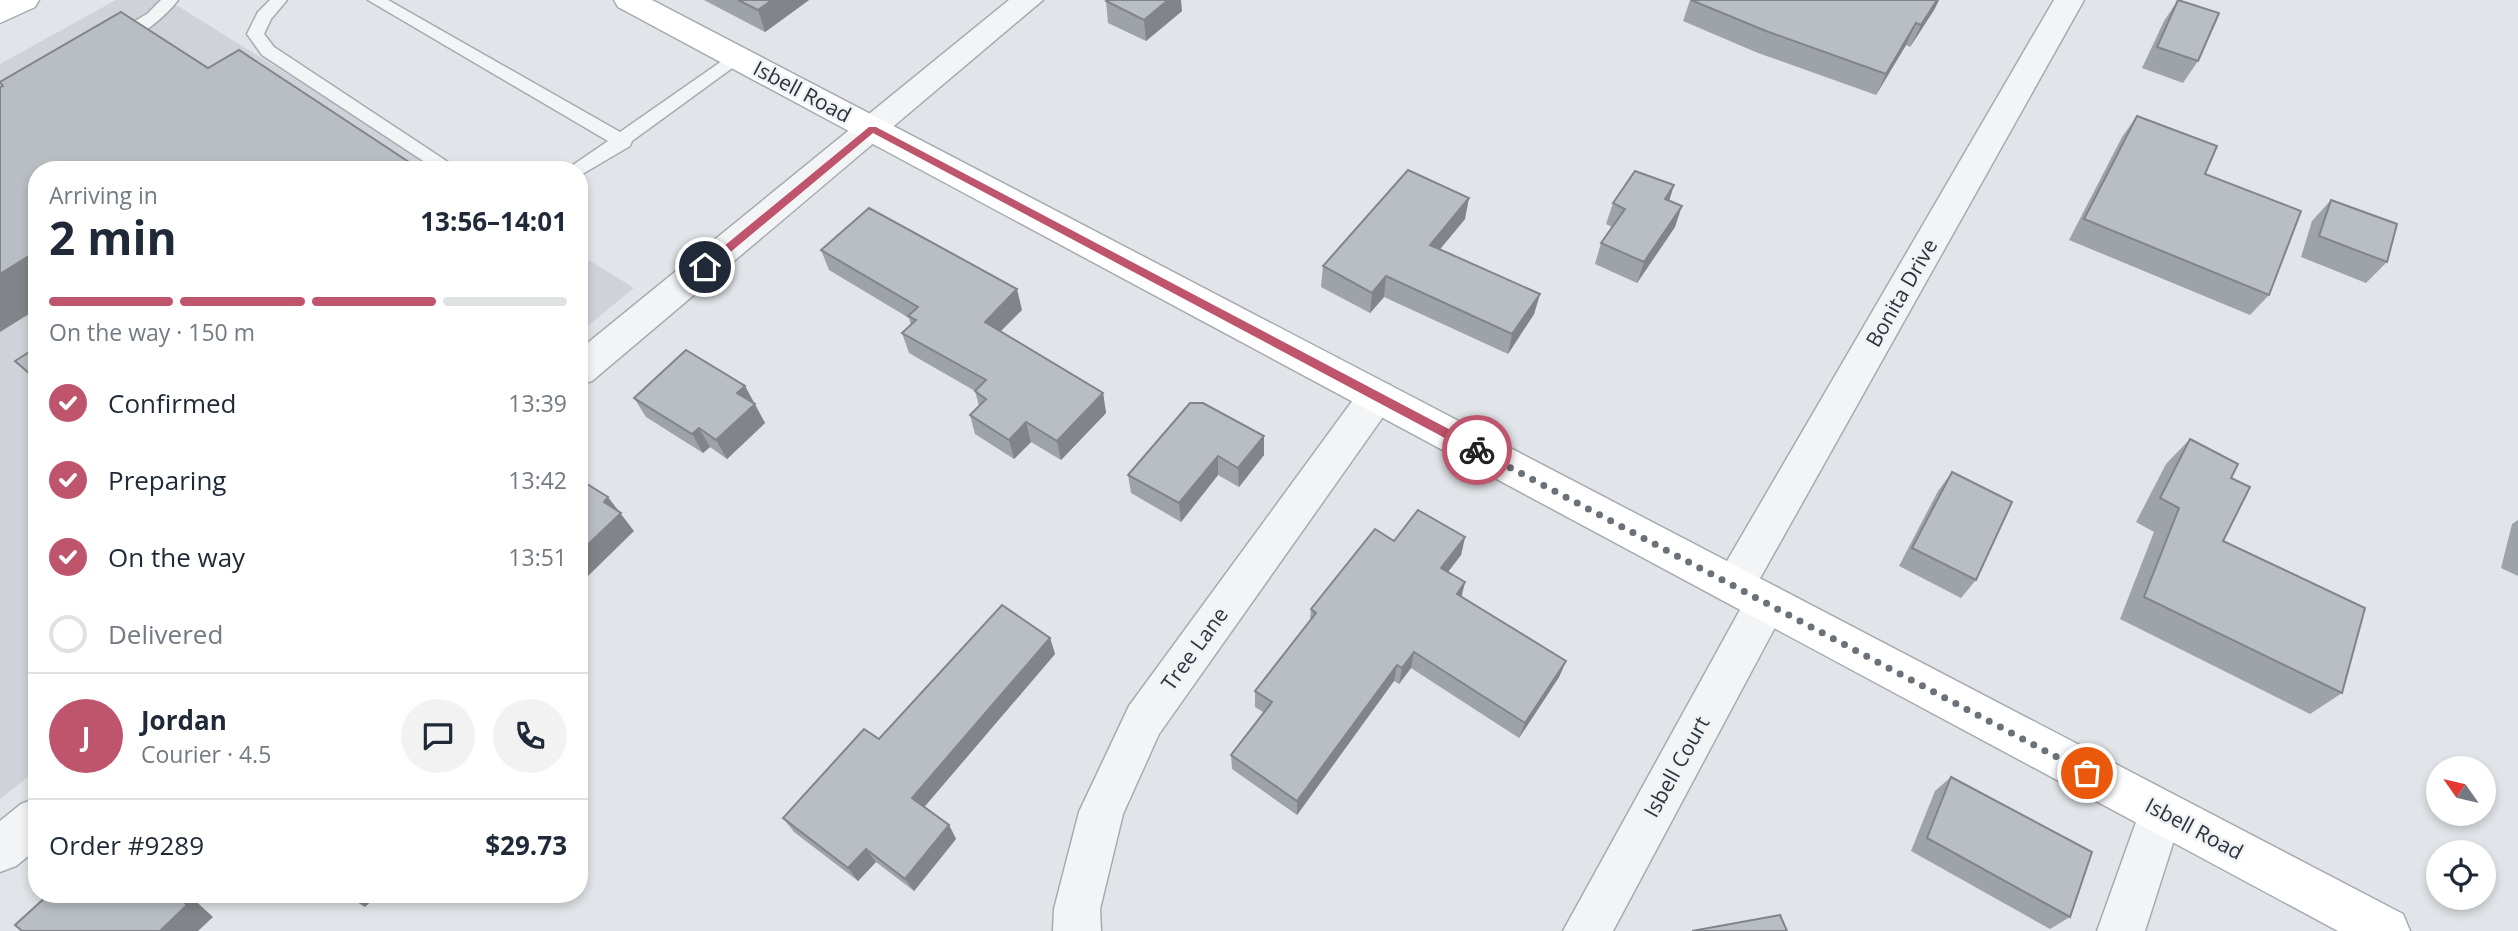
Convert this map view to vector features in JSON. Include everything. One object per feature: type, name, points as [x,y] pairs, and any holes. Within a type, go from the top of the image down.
[{"type":"street","points":[[0,13],[24,0]]},
{"type":"street","name":"Isbell Road","points":[[629,0],[2386,931]]},
{"type":"street","points":[[588,364],[1028,0]]},
{"type":"street","name":"Bonita Drive","points":[[1750,594],[2069,0]]},
{"type":"street","name":"Tree Lane","points":[[1077,931],[1077,909],[1101,812],[1144,720],[1377,397]]},
{"type":"street","name":"Isbell Court","points":[[1587,931],[1750,594]]},
{"type":"street","points":[[2121,931],[2161,812]]},
{"type":"street","points":[[0,850],[28,827]]},
{"type":"lane","points":[[106,46],[153,18],[170,0]]},
{"type":"lane","points":[[279,0],[264,16],[255,34],[268,51],[437,161]]},
{"type":"lane","points":[[376,0],[624,142]]},
{"type":"lane","points":[[588,164],[624,142],[738,58]]},
{"type":"shaded area","points":[[116,0],[168,0],[428,161],[28,161],[28,777],[0,799],[0,64]]},
{"type":"shaded area","points":[[588,260],[634,288],[588,326]]},
{"type":"building","points":[[738,0],[772,0],[758,10]]},
{"type":"building","points":[[1107,0],[1168,0],[1144,20]]},
{"type":"building","points":[[1691,0],[1937,0],[1921,25],[1916,23],[1886,74],[1766,31]]},
{"type":"building","points":[[2178,0],[2219,13],[2198,61],[2157,47]]},
{"type":"building","points":[[121,12],[208,68],[239,50],[407,161],[28,161],[28,257],[0,274],[0,87],[3,86],[0,82]]},
{"type":"building","points":[[2137,116],[2217,146],[2205,174],[2301,211],[2269,295],[2084,219]]},
{"type":"building","points":[[1408,170],[1469,198],[1430,245],[1540,294],[1512,334],[1386,276],[1372,293],[1323,266]]},
{"type":"building","points":[[1635,171],[1674,185],[1665,199],[1682,206],[1644,262],[1601,243],[1625,209],[1613,203]]},
{"type":"building","points":[[2331,200],[2397,224],[2387,262],[2319,236]]},
{"type":"building","points":[[869,208],[1017,289],[985,322],[1103,393],[1057,441],[1026,422],[1009,440],[970,415],[986,399],[975,391],[986,380],[902,333],[916,320],[908,316],[918,307],[821,250]]},
{"type":"building","points":[[686,350],[745,386],[737,393],[755,404],[716,440],[699,428],[692,434],[634,398]]},
{"type":"building","points":[[28,353],[28,372],[15,361]]},
{"type":"building","points":[[1190,403],[1203,403],[1264,436],[1238,468],[1218,456],[1179,503],[1128,475]]},
{"type":"building","points":[[2190,439],[2238,464],[2231,478],[2250,487],[2223,541],[2365,608],[2342,693],[2144,597],[2179,508],[2160,498]]},
{"type":"building","points":[[1952,472],[2012,502],[1976,580],[1912,548]]},
{"type":"building","points":[[588,485],[608,497],[604,502],[621,513],[588,544]]},
{"type":"building","points":[[1418,510],[1465,537],[1441,568],[1465,582],[1457,594],[1566,661],[1525,723],[1414,652],[1402,668],[1397,665],[1297,801],[1231,755],[1272,702],[1255,691],[1316,613],[1311,609],[1375,529],[1394,541]]},
{"type":"building","points":[[1002,605],[1050,638],[912,798],[949,825],[905,879],[866,849],[848,868],[783,818],[864,729],[879,739]]},
{"type":"building","points":[[1951,777],[2092,852],[2070,917],[1927,838]]},
{"type":"building","points":[[39,903],[187,905],[160,931],[22,931],[15,925]]},
{"type":"building","points":[[1780,915],[1787,931],[1692,931]]},
{"type":"way so far","points":[[1477,450],[2087,773]]},
{"type":"route","points":[[705,267],[872,129],[1477,450]]}]
